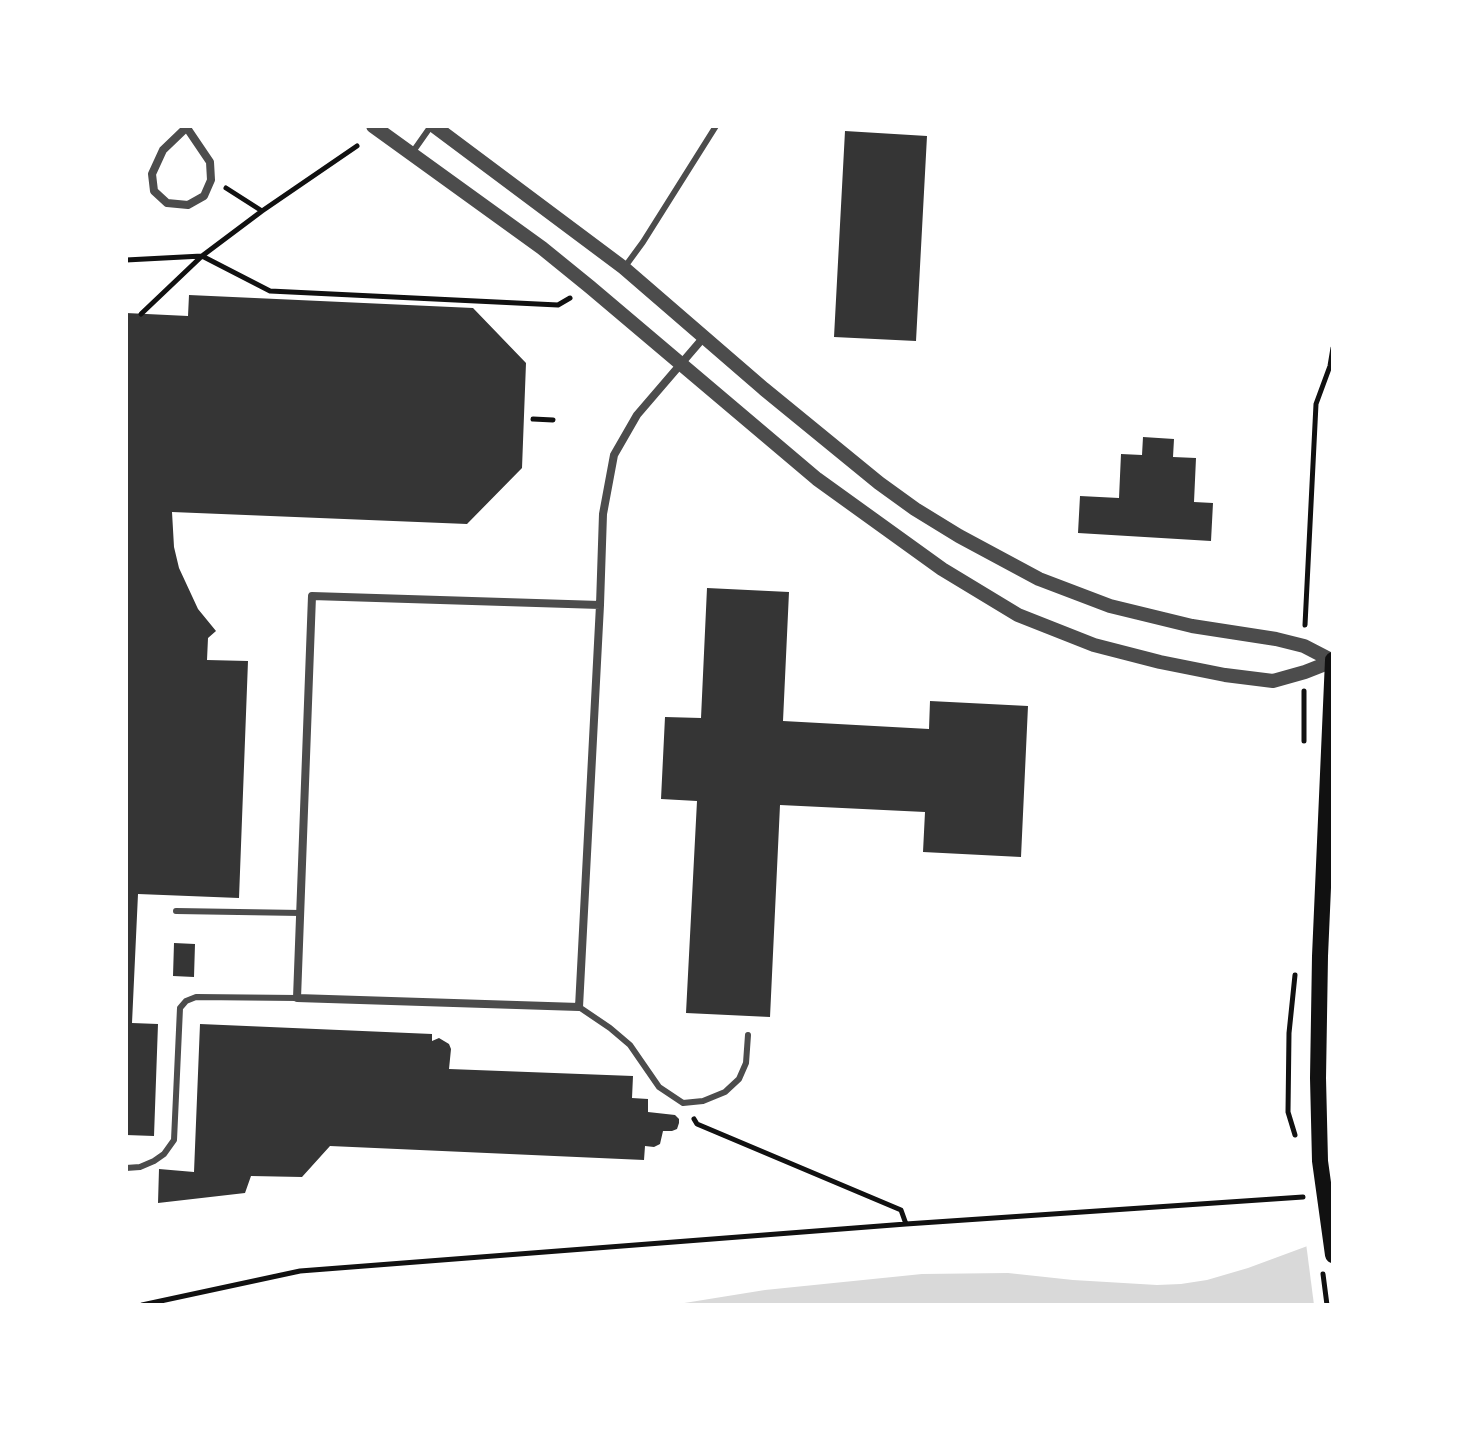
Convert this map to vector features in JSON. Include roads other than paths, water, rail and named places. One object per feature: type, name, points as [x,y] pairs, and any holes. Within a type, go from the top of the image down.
[{"type":"main road","points":[[1333,660],[1318,1078],[1320,1161],[1333,1255]]},
{"type":"street","points":[[373,126],[542,248],[817,479],[942,569],[1018,615],[1094,645],[1225,675],[1273,681],[1333,660]]},
{"type":"street","points":[[432,126],[624,268],[806,424],[891,492],[959,536],[1039,579],[1110,606],[1192,626],[1276,639],[1304,646],[1333,660]]},
{"type":"street","points":[[188,127],[210,162],[211,180],[204,196],[188,205],[167,203],[154,191],[152,174],[163,150],[188,127]]},
{"type":"street","points":[[600,605],[312,596],[297,998],[579,1007],[600,605],[603,514],[614,455],[637,415],[704,337]]},
{"type":"lane","points":[[412,153],[432,126]]},
{"type":"lane","points":[[624,268],[716,126]]},
{"type":"lane","points":[[176,911],[301,913]]},
{"type":"lane","points":[[126,1168],[140,1167],[154,1161],[164,1154],[174,1140],[180,1008],[186,1001],[196,997],[297,998]]},
{"type":"lane","points":[[579,1007],[630,1045],[659,1087],[683,1103],[703,1101],[725,1092],[739,1079],[746,1063],[748,1035]]}]
